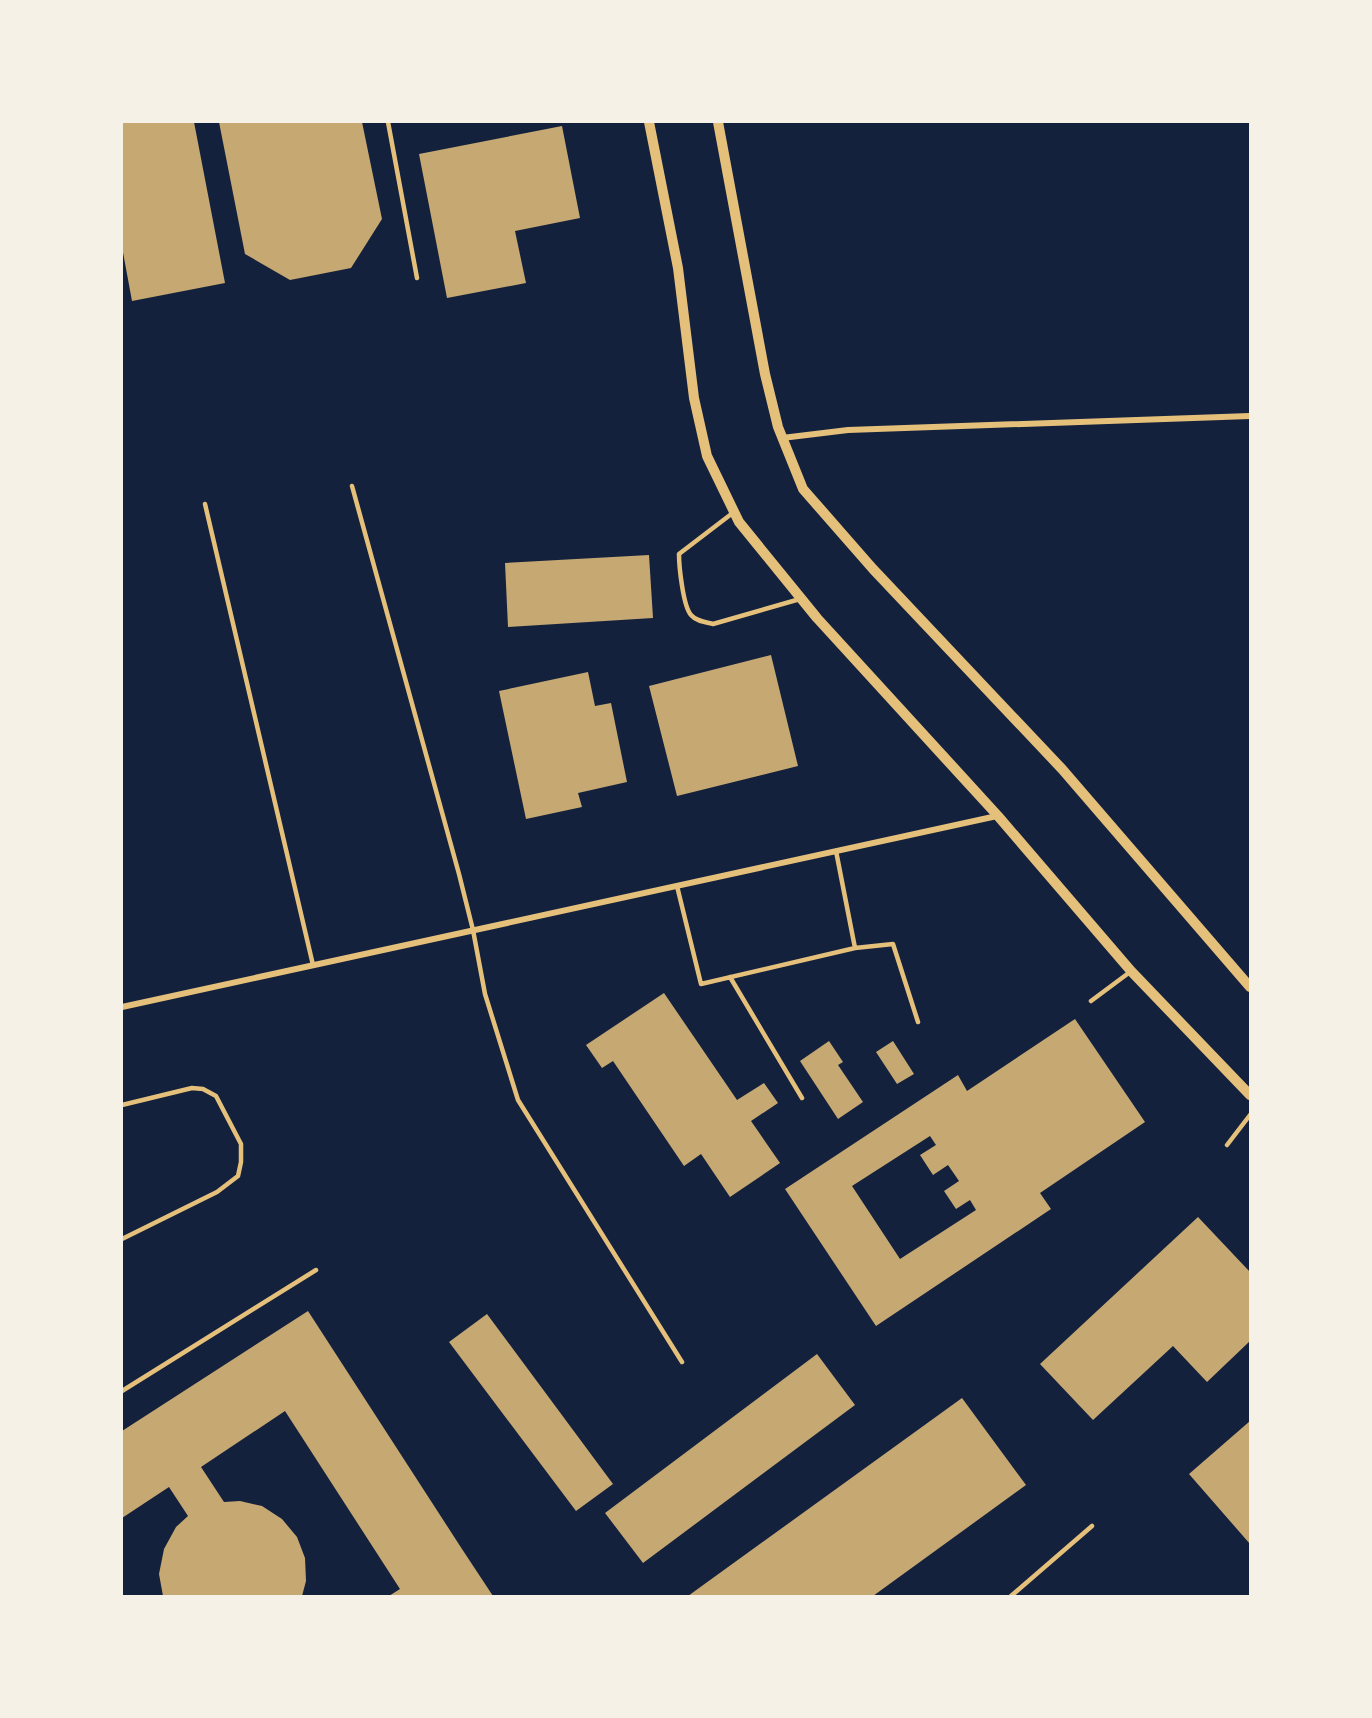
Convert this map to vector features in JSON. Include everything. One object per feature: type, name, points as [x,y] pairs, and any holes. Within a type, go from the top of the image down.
[{"type":"street","points":[[649,122],[678,268],[694,398],[704,444],[707,456],[739,522],[801,599],[998,816],[1131,971],[1251,1095]]},
{"type":"street","points":[[718,122],[765,374],[778,427],[804,489],[873,569],[1062,768],[1251,987]]},
{"type":"street","points":[[782,438],[848,430],[1251,416]]},
{"type":"street","points":[[122,1007],[998,816]]},
{"type":"lane","points":[[388,122],[417,278]]},
{"type":"lane","points":[[352,486],[459,874],[473,930],[485,994],[519,1100],[682,1362]]},
{"type":"lane","points":[[205,504],[313,965]]},
{"type":"lane","points":[[734,512],[679,554],[679,567],[687,609],[692,616],[712,624],[801,599]]},
{"type":"lane","points":[[836,851],[855,948]]},
{"type":"lane","points":[[677,886],[701,984],[855,948],[892,944],[918,1022]]},
{"type":"lane","points":[[1091,1001],[1131,971]]},
{"type":"lane","points":[[730,977],[802,1098]]},
{"type":"lane","points":[[122,1105],[192,1088],[204,1089],[216,1096],[241,1144],[241,1162],[238,1176],[217,1192],[122,1239]]},
{"type":"lane","points":[[1227,1145],[1251,1115]]},
{"type":"lane","points":[[122,1391],[316,1270]]},
{"type":"lane","points":[[1011,1596],[1092,1526]]},
{"type":"building","points":[[122,122],[194,122],[225,283],[132,301],[122,247]]},
{"type":"building","points":[[219,122],[362,122],[382,219],[351,268],[290,280],[245,254]]},
{"type":"building","points":[[562,126],[580,218],[515,231],[526,283],[447,298],[419,154]]},
{"type":"building","points":[[649,555],[653,618],[508,627],[505,563]]},
{"type":"building","points":[[771,655],[798,766],[677,796],[649,686]]},
{"type":"building","points":[[588,672],[595,706],[611,703],[627,782],[578,793],[582,807],[526,819],[499,691]]},
{"type":"building","points":[[664,993],[737,1100],[764,1083],[778,1103],[751,1121],[780,1163],[730,1197],[701,1154],[684,1166],[613,1061],[602,1068],[586,1045]]},
{"type":"building","points":[[1075,1019],[1145,1122],[1040,1193],[1051,1209],[876,1326],[785,1189],[958,1075],[967,1091]],"holes":[[[930,1136],[936,1145],[920,1155],[933,1175],[948,1165],[959,1181],[944,1191],[956,1209],[970,1200],[976,1210],[900,1259],[852,1186]]]},
{"type":"building","points":[[829,1041],[843,1062],[838,1065],[863,1102],[838,1119],[800,1061]]},
{"type":"building","points":[[893,1041],[914,1074],[897,1084],[876,1052]]},
{"type":"building","points":[[1198,1217],[1250,1272],[1250,1341],[1207,1382],[1173,1346],[1093,1420],[1040,1364]]},
{"type":"building","points":[[308,1311],[493,1596],[389,1596],[400,1589],[285,1411],[201,1467],[224,1502],[240,1501],[262,1506],[282,1519],[297,1537],[305,1558],[306,1581],[302,1596],[163,1596],[159,1574],[164,1549],[176,1527],[188,1516],[169,1487],[122,1518],[122,1431]]},
{"type":"building","points":[[487,1314],[613,1484],[576,1511],[449,1342]]},
{"type":"building","points":[[817,1354],[855,1405],[643,1563],[605,1513]]},
{"type":"building","points":[[962,1398],[1026,1485],[873,1596],[688,1596]]},
{"type":"building","points":[[1250,1421],[1250,1544],[1189,1474]]}]
